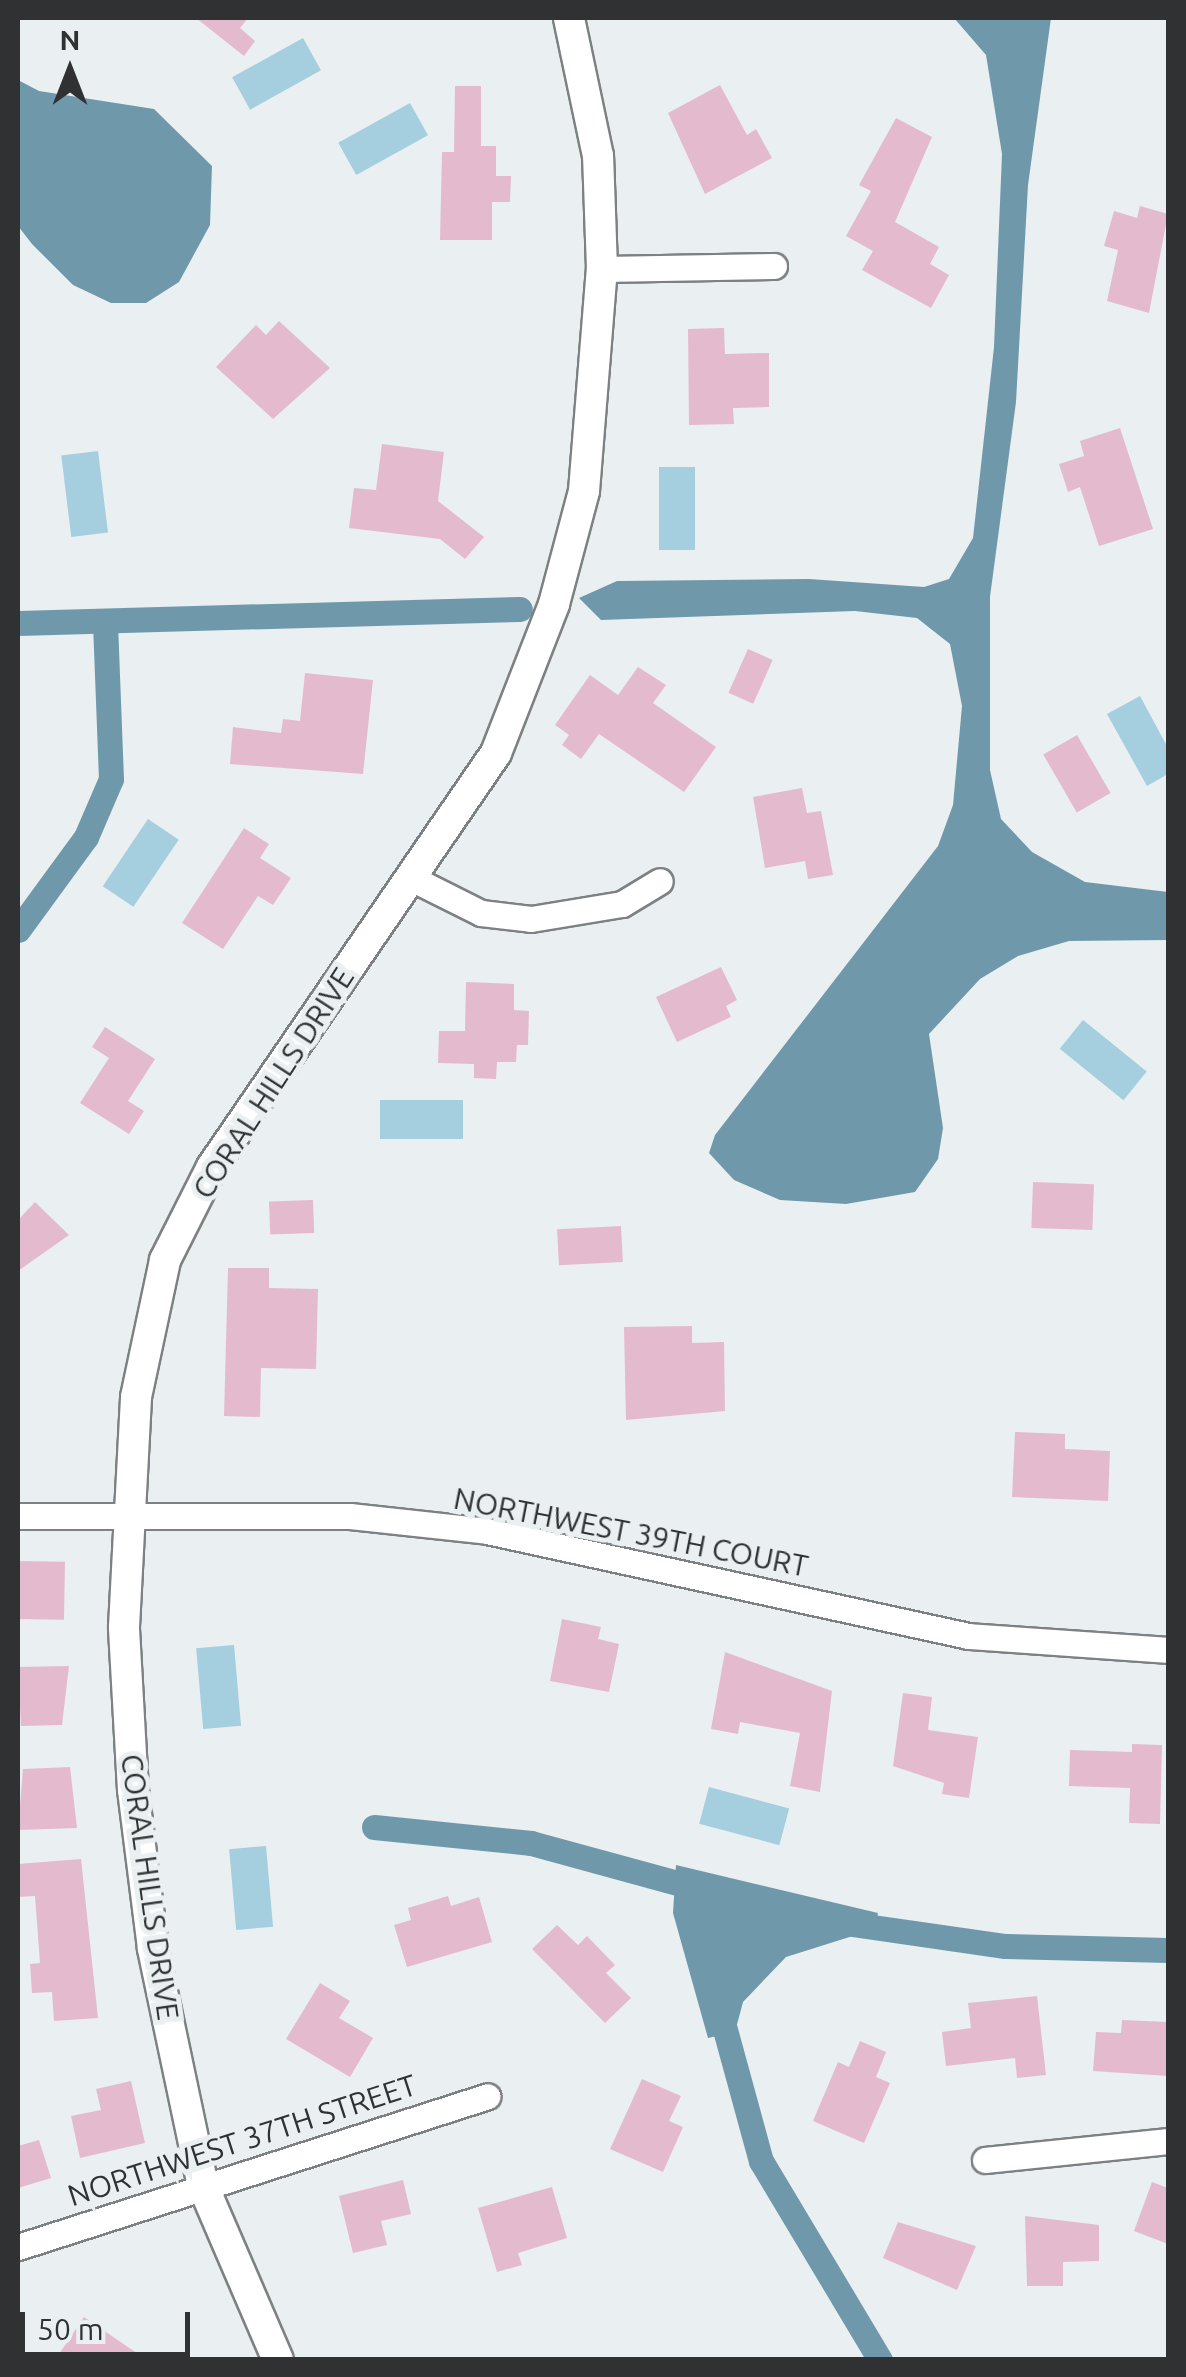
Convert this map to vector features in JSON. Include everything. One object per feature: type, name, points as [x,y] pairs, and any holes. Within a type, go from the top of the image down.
[{"type":"street","name":"CORAL HILLS DRIVE","points":[[278,2360],[203,2186],[153,1948],[132,1790],[124,1516],[136,1397],[165,1260],[212,1167],[496,753],[554,604],[584,491],[602,270],[598,156],[569,18]]},
{"type":"street","points":[[602,270],[774,266]]},
{"type":"street","points":[[411,878],[482,913],[531,919],[622,904],[660,881]]},
{"type":"street","name":"NORTHWEST 39TH COURT","points":[[18,1516],[350,1516],[487,1531],[968,1636],[1168,1650]]},
{"type":"street","name":"NORTHWEST 37TH STREET","points":[[18,2246],[487,2096]]},
{"type":"street","points":[[985,2160],[1168,2141]]},
{"type":"shaded area","points":[[954,18],[1051,18],[1028,185],[1016,402],[990,597],[990,770],[1001,819],[1032,852],[1085,882],[1168,892],[1168,940],[1069,941],[1018,956],[980,979],[929,1034],[943,1128],[938,1159],[915,1192],[846,1204],[780,1200],[734,1180],[709,1153],[715,1135],[938,846],[953,805],[962,706],[950,644],[917,618],[855,611],[601,620],[579,598],[617,581],[809,579],[924,587],[949,579],[973,538],[994,347],[1002,154],[986,55]]},
{"type":"shaded area","points":[[303,38],[321,70],[250,110],[232,77]]},
{"type":"shaded area","points":[[18,80],[39,91],[154,109],[212,166],[210,225],[179,282],[146,303],[111,303],[73,285],[32,244],[18,226]]},
{"type":"shaded area","points":[[410,103],[428,135],[356,175],[338,143]]},
{"type":"shaded area","points":[[98,451],[108,532],[71,537],[61,456]]},
{"type":"shaded area","points":[[659,467],[695,467],[695,550],[659,550]]},
{"type":"shaded area","points":[[1140,696],[1168,748],[1168,774],[1147,786],[1107,714]]},
{"type":"shaded area","points":[[148,819],[179,840],[133,907],[103,886]]},
{"type":"shaded area","points":[[1083,1020],[1147,1072],[1123,1100],[1060,1049]]},
{"type":"shaded area","points":[[380,1100],[463,1100],[463,1139],[380,1139]]},
{"type":"shaded area","points":[[234,1645],[241,1726],[203,1729],[196,1648]]},
{"type":"shaded area","points":[[709,1787],[789,1808],[779,1845],[699,1824]]},
{"type":"shaded area","points":[[266,1846],[273,1927],[236,1930],[229,1849]]},
{"type":"shaded area","points":[[676,1865],[878,1913],[875,1929],[786,1957],[743,2002],[735,2032],[708,2038],[673,1913]]},
{"type":"building","points":[[196,18],[248,18],[240,28],[255,41],[244,56]]},
{"type":"building","points":[[720,85],[747,135],[756,129],[772,158],[705,194],[668,113]]},
{"type":"building","points":[[455,86],[481,86],[481,146],[496,146],[496,176],[511,176],[510,202],[492,202],[492,240],[440,240],[442,152],[454,152]]},
{"type":"building","points":[[896,118],[932,137],[895,222],[939,247],[930,264],[949,275],[931,308],[862,270],[873,251],[846,236],[871,191],[859,185]]},
{"type":"building","points":[[1140,206],[1168,214],[1149,313],[1107,301],[1118,250],[1104,246],[1114,211],[1137,218]]},
{"type":"building","points":[[279,321],[330,368],[273,419],[216,367],[256,325],[266,335]]},
{"type":"building","points":[[724,328],[725,354],[769,353],[769,407],[733,408],[734,424],[689,425],[688,329]]},
{"type":"building","points":[[1120,428],[1153,529],[1099,546],[1080,487],[1068,492],[1059,464],[1084,456],[1080,441]]},
{"type":"building","points":[[382,444],[444,452],[438,501],[484,537],[465,559],[440,539],[349,528],[354,488],[376,490]]},
{"type":"building","points":[[748,649],[773,660],[753,704],[728,693]]},
{"type":"building","points":[[638,667],[666,685],[653,703],[716,747],[684,792],[599,734],[581,759],[562,745],[569,735],[555,725],[590,675],[618,695]]},
{"type":"building","points":[[305,673],[373,680],[363,774],[230,764],[233,727],[281,733],[283,719],[300,721]]},
{"type":"building","points":[[1077,735],[1110,793],[1077,813],[1043,755]]},
{"type":"building","points":[[802,788],[807,813],[821,811],[833,875],[808,879],[805,861],[765,868],[753,797]]},
{"type":"building","points":[[244,828],[269,844],[260,858],[291,878],[273,905],[258,896],[223,949],[182,923]]},
{"type":"building","points":[[721,967],[737,1000],[726,1006],[731,1017],[677,1042],[656,997]]},
{"type":"building","points":[[466,982],[514,984],[514,1010],[529,1011],[528,1045],[517,1045],[516,1062],[497,1062],[496,1079],[474,1078],[474,1064],[438,1063],[439,1031],[465,1031]]},
{"type":"building","points":[[105,1027],[155,1059],[128,1101],[144,1111],[129,1134],[80,1103],[109,1058],[92,1047]]},
{"type":"building","points":[[1033,1182],[1094,1184],[1092,1230],[1031,1228]]},
{"type":"building","points":[[313,1200],[314,1233],[270,1235],[269,1202]]},
{"type":"building","points":[[35,1202],[69,1235],[18,1271],[18,1220]]},
{"type":"building","points":[[621,1226],[623,1262],[559,1265],[557,1229]]},
{"type":"building","points":[[228,1268],[269,1268],[269,1288],[318,1289],[316,1369],[261,1368],[260,1417],[224,1416]]},
{"type":"building","points":[[692,1326],[692,1343],[724,1342],[725,1411],[626,1420],[624,1327]]},
{"type":"building","points":[[1015,1432],[1065,1434],[1065,1449],[1110,1451],[1108,1501],[1012,1497]]},
{"type":"building","points":[[18,1561],[65,1562],[64,1620],[18,1619]]},
{"type":"building","points":[[562,1619],[601,1627],[598,1639],[619,1644],[609,1692],[550,1681]]},
{"type":"building","points":[[725,1652],[832,1691],[820,1792],[790,1786],[800,1733],[740,1722],[738,1734],[711,1729]]},
{"type":"building","points":[[69,1666],[62,1725],[21,1726],[18,1667]]},
{"type":"building","points":[[903,1693],[932,1697],[928,1730],[978,1737],[969,1798],[942,1794],[944,1783],[893,1766]]},
{"type":"building","points":[[1132,1744],[1162,1745],[1160,1824],[1129,1823],[1130,1788],[1069,1786],[1070,1750],[1132,1752]]},
{"type":"building","points":[[70,1767],[77,1828],[18,1830],[23,1769]]},
{"type":"building","points":[[81,1859],[98,2018],[54,2021],[52,1992],[32,1993],[30,1964],[40,1963],[35,1896],[18,1897],[18,1864]]},
{"type":"building","points":[[448,1896],[451,1906],[479,1897],[492,1942],[407,1967],[394,1925],[411,1920],[408,1908]]},
{"type":"building","points":[[557,1925],[578,1945],[587,1936],[615,1965],[606,1973],[631,1998],[605,2023],[532,1949]]},
{"type":"building","points":[[320,1983],[350,2001],[339,2018],[373,2038],[350,2077],[286,2039]]},
{"type":"building","points":[[1037,1996],[1046,2075],[1017,2078],[1015,2058],[946,2066],[942,2032],[971,2028],[968,2003]]},
{"type":"building","points":[[1122,2020],[1168,2022],[1168,2076],[1093,2071],[1096,2032],[1121,2033]]},
{"type":"building","points":[[860,2041],[886,2052],[876,2077],[890,2083],[864,2143],[813,2121],[838,2062],[849,2067]]},
{"type":"building","points":[[642,2079],[681,2096],[669,2121],[683,2127],[663,2172],[610,2149]]},
{"type":"building","points":[[131,2081],[145,2143],[80,2158],[71,2116],[101,2110],[96,2089]]},
{"type":"building","points":[[39,2140],[51,2178],[18,2188],[18,2146]]},
{"type":"building","points":[[403,2180],[411,2214],[381,2221],[387,2245],[353,2253],[339,2196]]},
{"type":"building","points":[[1152,2182],[1168,2188],[1168,2244],[1134,2231]]},
{"type":"building","points":[[552,2187],[567,2238],[518,2253],[522,2265],[497,2272],[478,2208]]},
{"type":"building","points":[[1025,2216],[1099,2225],[1099,2261],[1063,2262],[1063,2286],[1027,2286]]},
{"type":"building","points":[[898,2222],[976,2246],[957,2290],[883,2258]]},
{"type":"building","points":[[84,2317],[147,2360],[55,2360]]},
{"type":"waterway","points":[[18,623],[520,609]]},
{"type":"waterway","points":[[18,930],[86,837],[111,779],[105,626]]},
{"type":"waterway","points":[[374,1827],[531,1843],[699,1889]]},
{"type":"waterway","points":[[845,1923],[1005,1946],[1168,1950]]},
{"type":"waterway","points":[[718,2004],[761,2161],[880,2360]]}]
